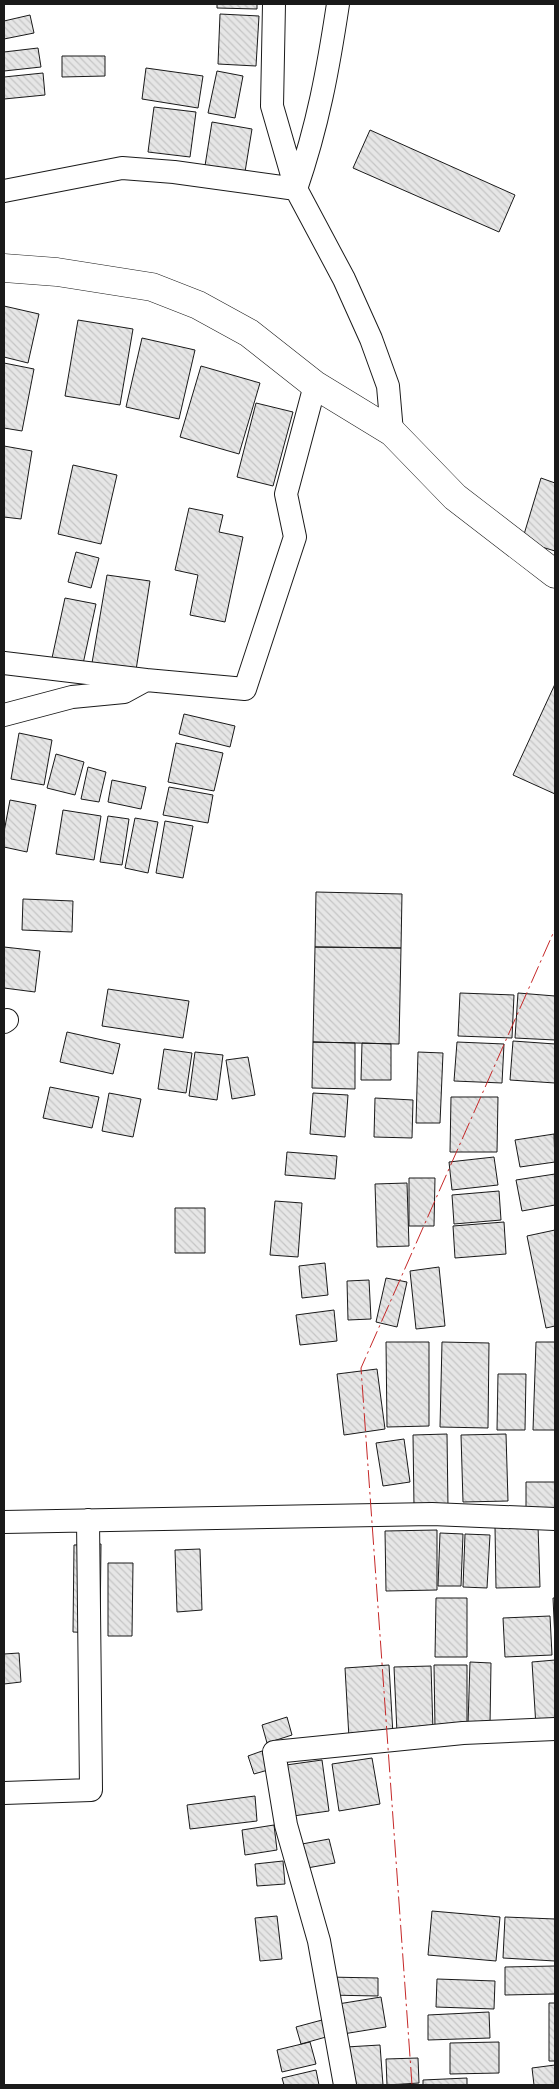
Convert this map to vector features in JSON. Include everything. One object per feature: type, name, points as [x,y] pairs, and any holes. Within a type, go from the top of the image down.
[{"type":"street","points":[[274,4],[272,106],[296,188],[344,279],[372,339],[388,386],[392,432]]},
{"type":"street","points":[[296,188],[315,129],[327,75],[338,4]]},
{"type":"street","points":[[4,191],[122,168],[174,172],[296,188]]},
{"type":"street","points":[[4,268],[57,272],[152,287],[198,305],[249,333],[315,385],[392,432],[455,498],[555,574]]},
{"type":"street","points":[[4,663],[146,680],[245,689],[294,537],[286,494],[315,385]]},
{"type":"street","points":[[4,715],[72,697],[124,692],[146,680]]},
{"type":"street","points":[[4,1522],[432,1514],[555,1519]]},
{"type":"street","points":[[4,1793],[91,1790],[88,1520]]},
{"type":"street","points":[[345,2085],[319,1941],[286,1825],[274,1752],[463,1733],[555,1729]]},
{"type":"building","points":[[217,4],[257,4],[257,9],[217,8]]},
{"type":"building","points":[[220,14],[259,16],[256,66],[218,64]]},
{"type":"building","points":[[30,15],[34,33],[4,39],[4,21]]},
{"type":"building","points":[[38,48],[41,67],[4,71],[4,52]]},
{"type":"building","points":[[62,56],[105,56],[105,76],[62,77]]},
{"type":"building","points":[[146,68],[203,76],[198,108],[142,99]]},
{"type":"building","points":[[217,71],[243,76],[235,118],[208,113]]},
{"type":"building","points":[[43,73],[45,95],[4,99],[4,77]]},
{"type":"building","points":[[154,107],[196,112],[190,157],[148,152]]},
{"type":"building","points":[[212,122],[252,129],[244,178],[204,172]]},
{"type":"building","points":[[370,130],[515,195],[499,232],[353,168]]},
{"type":"building","points":[[4,306],[39,314],[28,363],[4,357]]},
{"type":"building","points":[[78,320],[133,329],[120,405],[65,396]]},
{"type":"building","points":[[142,338],[195,350],[179,419],[126,407]]},
{"type":"building","points":[[4,363],[34,369],[22,431],[4,428]]},
{"type":"building","points":[[201,366],[260,383],[239,454],[180,437]]},
{"type":"building","points":[[256,403],[293,412],[273,486],[237,477]]},
{"type":"building","points":[[4,446],[32,451],[21,519],[4,517]]},
{"type":"building","points":[[73,465],[117,475],[101,544],[58,534]]},
{"type":"building","points":[[541,478],[555,483],[555,551],[522,541]]},
{"type":"building","points":[[189,508],[223,515],[219,532],[243,537],[225,622],[190,615],[198,575],[175,570]]},
{"type":"building","points":[[76,552],[99,558],[91,588],[68,582]]},
{"type":"building","points":[[107,575],[150,581],[136,670],[92,663]]},
{"type":"building","points":[[65,598],[96,604],[83,664],[52,658]]},
{"type":"building","points":[[555,684],[555,794],[513,775]]},
{"type":"building","points":[[184,714],[235,726],[230,747],[179,734]]},
{"type":"building","points":[[19,733],[52,740],[44,785],[11,779]]},
{"type":"building","points":[[176,743],[223,753],[214,791],[168,782]]},
{"type":"building","points":[[56,754],[84,762],[75,795],[47,788]]},
{"type":"building","points":[[88,767],[106,772],[99,802],[81,799]]},
{"type":"building","points":[[112,780],[146,787],[141,809],[108,802]]},
{"type":"building","points":[[169,787],[213,795],[208,823],[163,815]]},
{"type":"building","points":[[10,800],[36,805],[27,852],[4,847],[4,832]]},
{"type":"building","points":[[63,810],[101,816],[94,860],[56,854]]},
{"type":"building","points":[[108,816],[129,819],[122,865],[100,862]]},
{"type":"building","points":[[135,818],[158,822],[148,873],[125,868]]},
{"type":"building","points":[[165,821],[193,826],[183,878],[156,873]]},
{"type":"building","points":[[316,892],[402,894],[401,948],[315,947]]},
{"type":"building","points":[[23,899],[73,901],[72,932],[22,930]]},
{"type":"building","points":[[4,947],[40,951],[35,992],[4,988]]},
{"type":"building","points":[[315,947],[401,948],[399,1044],[313,1042]]},
{"type":"building","points":[[108,989],[189,1001],[183,1038],[102,1026]]},
{"type":"building","points":[[460,993],[514,995],[512,1038],[458,1036]]},
{"type":"building","points":[[518,993],[555,996],[555,1040],[515,1038]]},
{"type":"building","points":[[67,1032],[120,1044],[113,1074],[60,1062]]},
{"type":"building","points":[[513,1041],[555,1044],[555,1083],[510,1080]]},
{"type":"building","points":[[313,1042],[355,1043],[355,1089],[312,1088]]},
{"type":"building","points":[[457,1042],[504,1044],[502,1083],[454,1081]]},
{"type":"building","points":[[362,1043],[391,1044],[391,1080],[361,1080]]},
{"type":"building","points":[[164,1049],[192,1053],[186,1093],[158,1089]]},
{"type":"building","points":[[195,1052],[223,1055],[217,1100],[189,1096]]},
{"type":"building","points":[[418,1052],[443,1053],[440,1123],[416,1123]]},
{"type":"building","points":[[248,1057],[255,1095],[232,1099],[226,1060]]},
{"type":"building","points":[[50,1087],[99,1097],[92,1128],[43,1118]]},
{"type":"building","points":[[109,1093],[141,1099],[133,1137],[102,1131]]},
{"type":"building","points":[[313,1093],[348,1095],[345,1137],[310,1134]]},
{"type":"building","points":[[451,1097],[498,1097],[497,1152],[450,1152]]},
{"type":"building","points":[[375,1098],[413,1100],[412,1138],[374,1137]]},
{"type":"building","points":[[554,1134],[555,1162],[520,1167],[515,1140]]},
{"type":"building","points":[[287,1152],[337,1156],[335,1179],[285,1175]]},
{"type":"building","points":[[494,1157],[498,1185],[452,1190],[449,1162]]},
{"type":"building","points":[[555,1174],[555,1205],[522,1211],[516,1180]]},
{"type":"building","points":[[409,1178],[435,1178],[434,1226],[409,1226]]},
{"type":"building","points":[[407,1183],[409,1246],[377,1247],[375,1184]]},
{"type":"building","points":[[499,1191],[501,1220],[454,1224],[452,1195]]},
{"type":"building","points":[[275,1201],[302,1203],[298,1257],[270,1255]]},
{"type":"building","points":[[175,1208],[205,1208],[205,1253],[175,1253]]},
{"type":"building","points":[[504,1222],[506,1254],[455,1258],[453,1226]]},
{"type":"building","points":[[555,1230],[555,1326],[546,1328],[527,1236]]},
{"type":"building","points":[[325,1263],[328,1295],[302,1298],[299,1266]]},
{"type":"building","points":[[439,1267],[445,1326],[416,1329],[410,1271]]},
{"type":"building","points":[[386,1278],[407,1282],[397,1327],[376,1322]]},
{"type":"building","points":[[369,1280],[371,1319],[348,1320],[347,1281]]},
{"type":"building","points":[[334,1310],[337,1341],[300,1345],[296,1315]]},
{"type":"building","points":[[386,1342],[429,1342],[429,1426],[387,1427]]},
{"type":"building","points":[[442,1342],[489,1343],[488,1428],[440,1427]]},
{"type":"building","points":[[536,1342],[555,1342],[555,1430],[533,1430]]},
{"type":"building","points":[[377,1369],[385,1429],[344,1435],[337,1374]]},
{"type":"building","points":[[498,1374],[526,1374],[525,1430],[497,1430]]},
{"type":"building","points":[[447,1434],[448,1507],[414,1507],[413,1435]]},
{"type":"building","points":[[506,1434],[508,1501],[463,1502],[461,1435]]},
{"type":"building","points":[[404,1439],[410,1482],[383,1486],[376,1443]]},
{"type":"building","points":[[526,1482],[555,1482],[555,1511],[526,1511]]},
{"type":"building","points":[[538,1526],[540,1587],[496,1588],[495,1527]]},
{"type":"building","points":[[437,1530],[437,1590],[386,1591],[385,1531]]},
{"type":"building","points":[[440,1533],[463,1534],[461,1586],[438,1586]]},
{"type":"building","points":[[465,1534],[490,1535],[487,1588],[463,1587]]},
{"type":"building","points":[[101,1544],[100,1633],[73,1632],[74,1545]]},
{"type":"building","points":[[200,1549],[202,1610],[177,1612],[175,1550]]},
{"type":"building","points":[[108,1563],[133,1563],[132,1636],[108,1636]]},
{"type":"building","points":[[436,1598],[467,1598],[467,1657],[435,1657]]},
{"type":"building","points":[[553,1598],[555,1598],[555,1640]]},
{"type":"building","points":[[550,1616],[552,1655],[505,1657],[503,1618]]},
{"type":"building","points":[[19,1653],[21,1682],[4,1684],[4,1654]]},
{"type":"building","points":[[555,1660],[555,1726],[536,1727],[532,1662]]},
{"type":"building","points":[[470,1662],[491,1663],[490,1725],[468,1724]]},
{"type":"building","points":[[389,1665],[393,1735],[349,1738],[345,1668]]},
{"type":"building","points":[[434,1665],[467,1665],[467,1728],[435,1728]]},
{"type":"building","points":[[431,1666],[433,1731],[397,1733],[394,1667]]},
{"type":"building","points":[[287,1717],[292,1735],[267,1743],[262,1725]]},
{"type":"building","points":[[262,1751],[268,1770],[254,1774],[248,1756]]},
{"type":"building","points":[[372,1758],[380,1804],[339,1811],[332,1764]]},
{"type":"building","points":[[322,1760],[329,1811],[293,1816],[286,1765]]},
{"type":"building","points":[[255,1796],[257,1821],[190,1829],[187,1805]]},
{"type":"building","points":[[274,1825],[277,1850],[245,1855],[242,1830]]},
{"type":"building","points":[[329,1839],[335,1863],[307,1868],[302,1844]]},
{"type":"building","points":[[283,1861],[285,1884],[257,1886],[255,1864]]},
{"type":"building","points":[[432,1911],[500,1917],[496,1961],[428,1955]]},
{"type":"building","points":[[277,1916],[282,1959],[260,1961],[255,1918]]},
{"type":"building","points":[[505,1917],[555,1919],[555,1961],[503,1958]]},
{"type":"building","points":[[555,1966],[555,1994],[505,1995],[505,1967]]},
{"type":"building","points":[[327,1977],[378,1978],[378,1996],[327,1995]]},
{"type":"building","points":[[437,1979],[495,1981],[494,2009],[436,2007]]},
{"type":"building","points":[[381,1997],[386,2027],[343,2034],[338,2004]]},
{"type":"building","points":[[549,2003],[555,2003],[555,2061],[549,2061]]},
{"type":"building","points":[[489,2012],[490,2038],[428,2040],[428,2015]]},
{"type":"building","points":[[322,2020],[326,2037],[301,2044],[296,2027]]},
{"type":"building","points":[[310,2042],[316,2064],[282,2072],[277,2050]]},
{"type":"building","points":[[499,2042],[499,2073],[450,2074],[450,2043]]},
{"type":"building","points":[[380,2045],[383,2085],[348,2085],[346,2047]]},
{"type":"building","points":[[418,2058],[419,2083],[387,2085],[386,2059]]},
{"type":"building","points":[[555,2065],[555,2085],[534,2085],[532,2068]]},
{"type":"building","points":[[316,2070],[319,2085],[284,2085],[282,2078]]},
{"type":"building","points":[[467,2078],[467,2085],[423,2085],[423,2080]]},
{"type":"power","points":[[412,2085],[361,1368],[555,929]]}]
